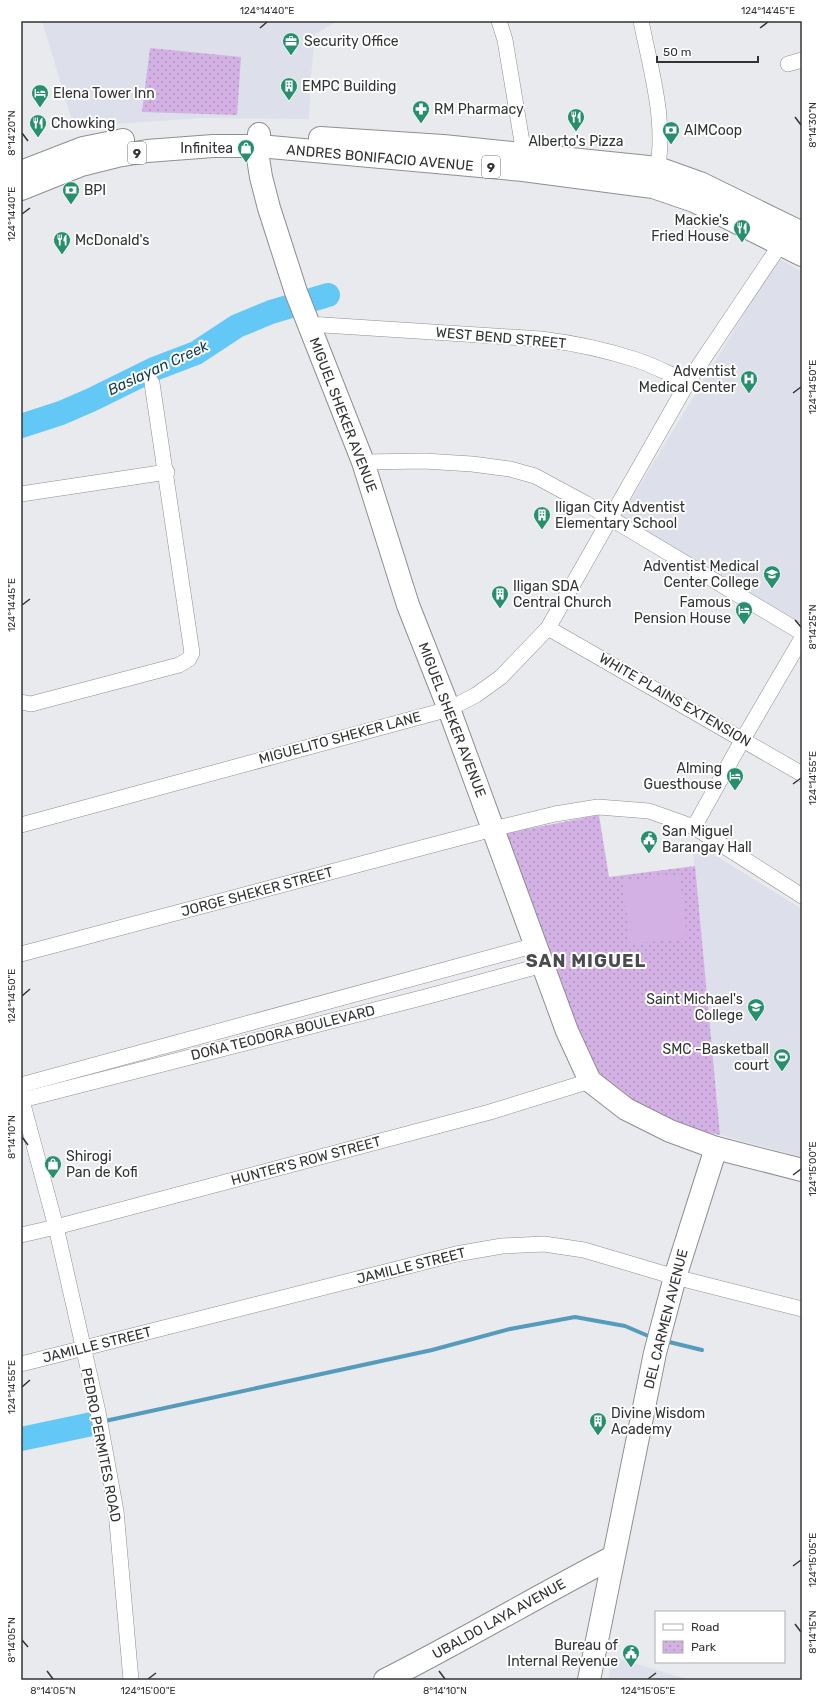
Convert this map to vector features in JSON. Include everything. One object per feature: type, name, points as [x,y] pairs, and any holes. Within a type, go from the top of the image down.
[{"type":"main road","name":"ANDRES BONIFACIO AVENUE","points":[[21,172],[83,148],[111,142],[190,134],[259,140],[523,170],[656,177],[694,201],[802,255]]},
{"type":"main road","name":"ANDRES BONIFACIO AVENUE","points":[[21,190],[81,165],[117,156],[146,151],[213,146],[259,140],[443,146],[524,154],[656,177],[700,183],[802,233]]},
{"type":"main road","name":"MIGUEL SHEKER AVENUE","points":[[259,140],[258,158],[269,208],[302,308],[363,462],[408,605],[449,709],[567,1031],[590,1081],[626,1109],[670,1130],[716,1148],[802,1170]]},
{"type":"main road","name":"DEL CARMEN AVENUE","points":[[589,1680],[658,1343],[675,1277],[716,1148]]},
{"type":"main road","name":"UBALDO LAYA AVENUE","points":[[385,1680],[433,1656],[561,1584],[613,1558]]},
{"type":"street","points":[[499,21],[505,40],[524,154]]},
{"type":"street","points":[[641,21],[657,103],[660,129],[656,177]]},
{"type":"street","name":"MIGUELITO SHEKER LANE","points":[[21,825],[449,709],[476,695],[501,677],[548,628],[688,382],[780,245]]},
{"type":"street","name":"WEST BEND STREET","points":[[302,308],[541,339],[599,349],[638,361],[688,382]]},
{"type":"street","points":[[21,702],[31,704],[179,665],[189,658],[192,653],[167,472],[152,383]]},
{"type":"street","points":[[363,462],[424,461],[472,464],[510,469],[535,476],[610,518],[802,633]]},
{"type":"street","points":[[21,494],[167,472]]},
{"type":"street","name":"WHITE PLAINS EXTENSION","points":[[548,628],[743,738],[802,774]]},
{"type":"street","points":[[694,827],[743,738],[802,638]]},
{"type":"street","name":"JORGE SHEKER STREET","points":[[21,954],[493,829],[555,814],[598,806],[649,811],[694,827],[802,896]]},
{"type":"street","name":"DOÑA TEODORA BOULEVARD","points":[[21,1094],[539,955]]},
{"type":"street","name":"DOÑA TEODORA BOULEVARD","points":[[21,1094],[429,996],[539,955]]},
{"type":"street","name":"HUNTER'S ROW STREET","points":[[21,1235],[490,1112],[590,1081]]},
{"type":"street","name":"PEDRO PERMITES ROAD","points":[[21,1094],[56,1227],[98,1412],[116,1512],[131,1680]]},
{"type":"street","name":"JAMILLE STREET","points":[[21,1364],[456,1254],[502,1246],[544,1244],[584,1250],[675,1277],[802,1310]]},
{"type":"shaded area","points":[[42,21],[338,21],[315,34],[309,119],[202,118],[74,127]]},
{"type":"shaded area","name":"Adventist Medical Center","points":[[778,258],[802,272],[802,617],[799,623],[621,516]]},
{"type":"shaded area","name":"Saint Michael's College","points":[[692,841],[802,909],[802,1157],[720,1135]]},
{"type":"shaded area","name":"Bureau of Internal Revenue","points":[[613,1657],[690,1680],[608,1680]]},
{"type":"green space","points":[[150,48],[241,57],[237,115],[142,112]]},
{"type":"green space","points":[[599,815],[609,877],[695,866],[720,1135],[674,1126],[632,1106],[601,1078],[583,1053],[501,834]]},
{"type":"green space","points":[[680,875],[687,938],[630,944],[623,881]]},
{"type":"waterway","name":"Baslayan Creek","points":[[21,426],[61,413],[154,369],[196,353],[237,326],[271,312],[328,295]]},
{"type":"waterway","points":[[105,1421],[432,1350],[510,1329],[575,1317],[625,1326],[653,1338]]},
{"type":"waterway","points":[[665,1341],[702,1350]]},
{"type":"waterway","points":[[21,1439],[92,1424]]},
{"type":"place","name":"Security Office","points":[[291,56]]},
{"type":"place","name":"EMPC Building","points":[[289,101]]},
{"type":"place","name":"Elena Tower Inn","points":[[40,108]]},
{"type":"place","name":"RM Pharmacy","points":[[421,124]]},
{"type":"place","name":"Alberto's Pizza","points":[[576,132]]},
{"type":"place","name":"Chowking","points":[[38,138]]},
{"type":"place","name":"AIMCoop","points":[[671,145]]},
{"type":"place","name":"Infinitea","points":[[246,163]]},
{"type":"place","name":"BPI","points":[[71,205]]},
{"type":"place","name":"Mackie's Fried House","points":[[742,243]]},
{"type":"place","name":"McDonald's","points":[[62,255]]},
{"type":"place","name":"Adventist Medical Center","points":[[749,394]]},
{"type":"place","name":"Iligan City Adventist Elementary School","points":[[542,530]]},
{"type":"place","name":"Adventist Medical Center College","points":[[772,589]]},
{"type":"place","name":"Iligan SDA Central Church","points":[[500,609]]},
{"type":"place","name":"Famous Pension House","points":[[744,625]]},
{"type":"place","name":"Alming Guesthouse","points":[[735,791]]},
{"type":"place","name":"San Miguel Barangay Hall","points":[[649,854]]},
{"type":"place","name":"Saint Michael's College","points":[[756,1022]]},
{"type":"place","name":"SMC -Basketball court","points":[[782,1072]]},
{"type":"place","name":"Shirogi Pan de Kofi","points":[[53,1179]]},
{"type":"place","name":"Divine Wisdom Academy","points":[[598,1436]]},
{"type":"place","name":"Bureau of Internal Revenue","points":[[631,1668]]},
{"type":"district","name":"SAN MIGUEL","points":[[586,961]]}]
